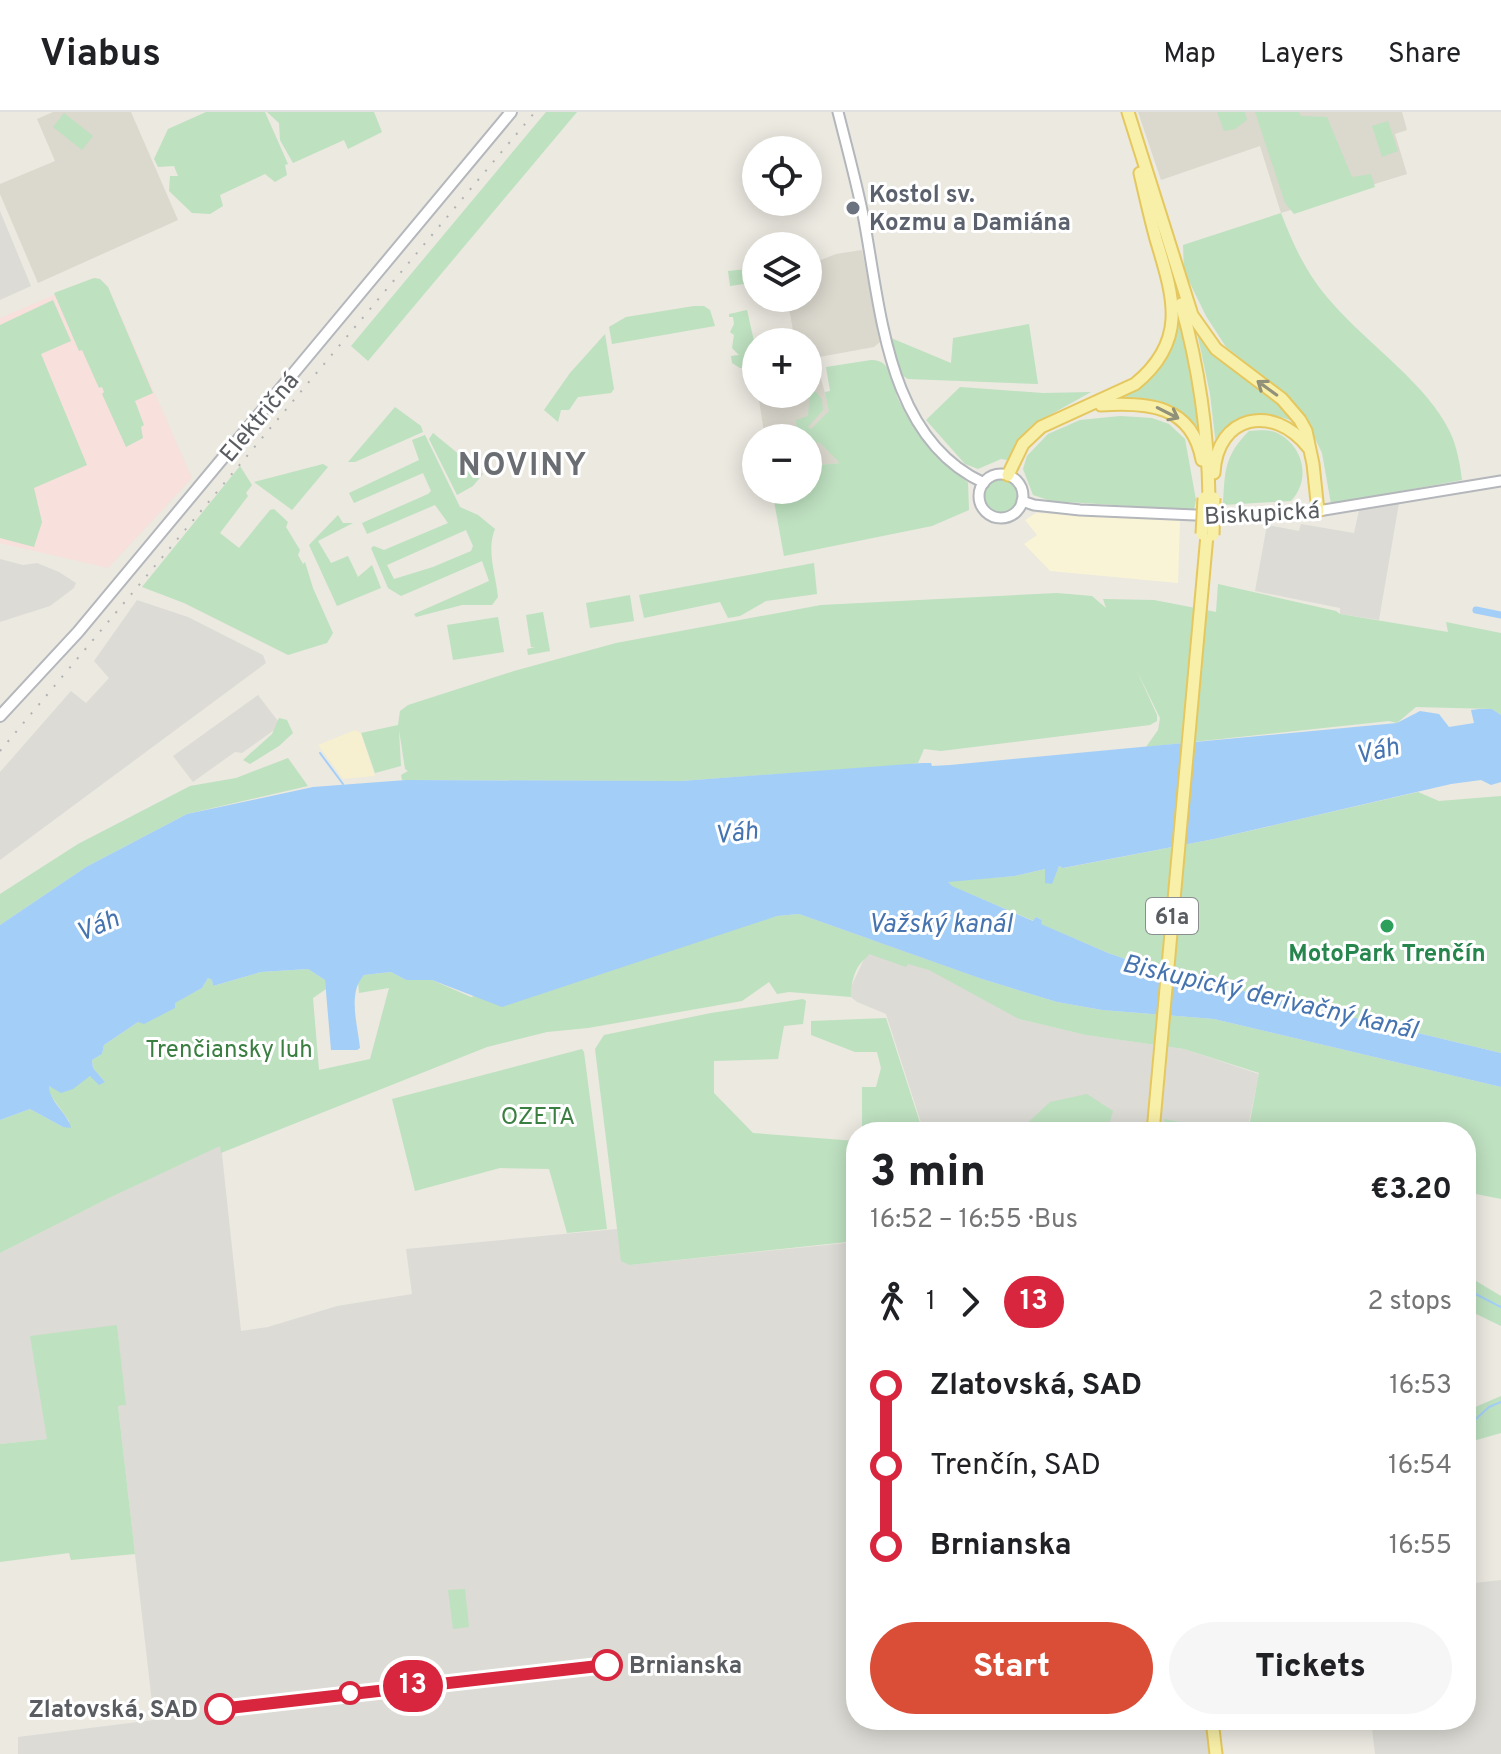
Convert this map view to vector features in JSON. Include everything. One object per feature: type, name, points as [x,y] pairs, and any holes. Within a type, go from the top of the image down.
[{"type":"main road","name":"Električná","points":[[0,716],[111,593],[511,112]]},
{"type":"main road","name":"61a","points":[[1008,475],[1015,457],[1031,435],[1053,419],[1092,405],[1135,384],[1147,374],[1164,350],[1174,313],[1171,287],[1149,215],[1126,112]]},
{"type":"main road","points":[[1126,112],[1192,315],[1206,339],[1282,399],[1306,431],[1318,511]]},
{"type":"main road","name":"61a","points":[[1138,161],[1196,363],[1204,416],[1209,498]]},
{"type":"main road","name":"61a","points":[[1092,405],[1147,405],[1178,417],[1192,431],[1201,451],[1209,498]]},
{"type":"main road","name":"61a","points":[[1153,1122],[1209,498],[1215,462],[1228,435],[1245,423],[1267,420],[1278,422],[1299,435],[1310,450]]},
{"type":"main road","name":"61a","points":[[1186,769],[1185,720],[1203,581]]},
{"type":"main road","points":[[1213,1730],[1216,1754]]},
{"type":"street","points":[[838,112],[859,195],[875,288],[897,382],[926,434],[957,465],[984,483]]},
{"type":"street","points":[[993,475],[1008,475],[1020,485],[1022,501],[1013,514],[994,516],[980,501],[984,483],[993,475]]},
{"type":"street","name":"Biskupická","points":[[1022,501],[1070,509],[1241,517],[1318,511],[1501,481]]},
{"type":"shaded area","points":[[53,112],[131,112],[178,220],[38,283],[0,194],[0,184],[55,161],[37,119]]},
{"type":"shaded area","points":[[1138,112],[1402,112],[1407,130],[1395,134],[1407,174],[1281,213],[1260,146],[1161,180]]},
{"type":"shaded area","points":[[0,211],[31,286],[0,300]]},
{"type":"shaded area","points":[[862,250],[880,342],[874,347],[822,356],[822,328],[793,328],[789,312],[822,312],[822,260]]},
{"type":"shaded area","points":[[94,278],[100,279],[108,287],[192,478],[108,568],[0,543],[0,318]]},
{"type":"shaded area","points":[[822,382],[830,411],[817,424],[763,424],[760,408],[822,408]]},
{"type":"shaded area","points":[[822,445],[841,463],[822,465]]},
{"type":"shaded area","points":[[1399,503],[1379,620],[1340,614],[1340,608],[1255,591],[1267,525],[1299,531],[1301,524],[1354,533],[1359,510]]},
{"type":"shaded area","points":[[1036,513],[1180,520],[1178,583],[1050,571],[1024,544],[1037,535],[1025,520]]},
{"type":"shaded area","points":[[0,559],[23,565],[37,563],[76,583],[74,588],[50,606],[0,622]]},
{"type":"shaded area","points":[[137,600],[188,617],[263,655],[266,663],[0,860],[0,772],[71,691],[86,703],[109,678],[94,661]]},
{"type":"shaded area","points":[[258,695],[281,725],[193,782],[173,756]]},
{"type":"shaded area","points":[[873,940],[982,979],[1019,1019],[1087,1035],[1184,1049],[1259,1074],[1249,1122],[921,1122],[886,1014],[857,1002],[851,997],[850,989]]},
{"type":"shaded area","points":[[221,1145],[241,1331],[268,1327],[337,1306],[412,1294],[406,1249],[617,1229],[630,1265],[846,1243],[846,1730],[1206,1730],[1209,1754],[18,1754],[18,1737],[154,1720],[118,1406],[125,1405],[117,1325],[47,1439],[0,1444],[0,1253]]},
{"type":"shaded area","points":[[1501,1580],[1501,1754],[1375,1754],[1372,1730],[1476,1730],[1476,1583]]},
{"type":"green space","points":[[206,112],[265,112],[288,164],[285,165],[287,175],[275,182],[265,174],[220,195],[223,206],[210,214],[192,213],[169,191],[170,176],[178,176],[174,166],[158,167],[154,159],[168,129]]},
{"type":"green space","points":[[267,112],[374,112],[382,132],[348,149],[344,140],[293,163],[280,140],[279,123]]},
{"type":"green space","points":[[546,112],[577,112],[368,361],[351,346]]},
{"type":"green space","points":[[1217,112],[1245,112],[1247,120],[1235,129],[1224,131]]},
{"type":"green space","points":[[1255,112],[1299,112],[1301,116],[1327,117],[1352,177],[1371,174],[1375,187],[1294,214],[1285,203]]},
{"type":"green space","points":[[64,113],[93,136],[82,150],[53,127]]},
{"type":"green space","points":[[1388,121],[1398,151],[1382,157],[1372,126]]},
{"type":"green space","points":[[1281,213],[1302,261],[1324,294],[1413,381],[1440,415],[1455,444],[1462,480],[1331,504],[1322,453],[1307,422],[1273,384],[1226,347],[1206,316],[1184,271],[1183,245]]},
{"type":"green space","points":[[742,270],[742,284],[730,286],[728,271]]},
{"type":"green space","points":[[94,278],[100,279],[108,287],[153,393],[135,401],[144,425],[141,427],[143,438],[126,447],[102,394],[102,387],[99,388],[82,350],[79,351],[54,293]]},
{"type":"green space","points":[[53,300],[71,341],[41,354],[87,465],[34,488],[42,522],[34,547],[0,538],[0,325]]},
{"type":"green space","points":[[704,306],[710,310],[715,326],[612,344],[609,327],[626,317]]},
{"type":"green space","points":[[747,312],[751,328],[742,328],[742,368],[732,363],[731,356],[739,355],[732,348],[734,335],[730,332],[734,324],[729,314]]},
{"type":"green space","points":[[1179,321],[1191,364],[1202,432],[1185,414],[1168,404],[1124,397],[1162,366]]},
{"type":"green space","points":[[1029,324],[1038,384],[908,379],[894,356],[891,338],[951,363],[953,338]]},
{"type":"green space","points":[[1197,332],[1218,358],[1279,402],[1295,422],[1271,415],[1250,416],[1231,425],[1216,445],[1210,394]]},
{"type":"green space","points":[[605,334],[614,389],[611,393],[578,397],[569,410],[561,410],[558,422],[544,410],[570,373]]},
{"type":"green space","points":[[871,360],[888,368],[899,401],[914,426],[968,483],[969,510],[932,526],[784,556],[775,504],[822,504],[822,465],[840,463],[822,445],[822,424],[816,424],[829,411],[825,392],[830,391],[826,367]]},
{"type":"green space","points":[[960,387],[1043,393],[1091,392],[1032,425],[1007,460],[1001,459],[978,469],[965,464],[926,420]]},
{"type":"green space","points":[[822,399],[823,410],[811,424],[796,424],[796,420],[808,416],[809,408],[822,408]]},
{"type":"green space","points":[[395,407],[421,426],[423,432],[355,462],[348,462]]},
{"type":"green space","points":[[1120,416],[1152,418],[1169,424],[1185,439],[1196,500],[1194,510],[1051,501],[1033,495],[1023,469],[1027,456],[1048,434],[1080,420]]},
{"type":"green space","points":[[1249,431],[1275,432],[1298,453],[1303,473],[1291,501],[1223,505],[1230,456]]},
{"type":"green space","points":[[433,433],[483,474],[473,486],[457,495],[429,439]]},
{"type":"green space","points":[[425,435],[460,507],[478,515],[495,529],[491,554],[498,597],[492,605],[462,605],[416,617],[414,614],[489,581],[482,561],[401,596],[388,588],[371,548],[374,546],[384,550],[448,523],[435,505],[367,534],[362,523],[431,491],[423,473],[354,503],[349,493],[419,460],[412,440]],"holes":[[[466,530],[473,546],[471,551],[433,567],[394,579],[387,565]]]},
{"type":"green space","points":[[323,464],[328,467],[292,510],[254,482]]},
{"type":"green space","points":[[240,466],[252,485],[246,493],[248,496],[220,533],[239,548],[270,510],[274,509],[288,522],[286,527],[300,550],[298,555],[303,564],[305,562],[333,633],[327,643],[288,655],[184,603],[142,587]]},
{"type":"green space","points":[[1001,479],[1013,484],[1018,496],[1013,508],[1001,513],[989,508],[984,496],[989,484]]},
{"type":"green space","points":[[338,515],[343,523],[353,523],[318,541],[331,563],[348,556],[358,577],[372,565],[381,588],[337,606],[309,545]]},
{"type":"green space","points":[[814,563],[817,594],[766,601],[740,616],[728,618],[720,602],[644,618],[639,595]]},
{"type":"green space","points":[[1218,584],[1340,614],[1448,632],[1446,622],[1501,633],[1501,715],[1492,709],[1416,707],[1397,723],[1389,721],[1146,747],[1158,730],[1160,718],[1136,669],[1157,715],[1157,721],[1150,725],[941,751],[924,749],[918,763],[906,765],[681,781],[402,780],[401,775],[408,771],[405,769],[399,730],[401,766],[375,773],[361,733],[398,725],[400,711],[408,705],[514,671],[616,643],[821,605],[1057,593],[1092,596],[1106,608],[1103,599],[1154,600],[1216,612]]},
{"type":"green space","points":[[630,595],[634,621],[590,628],[586,603]]},
{"type":"green space","points":[[543,612],[550,651],[528,655],[527,649],[535,647],[531,647],[526,615]]},
{"type":"green space","points":[[498,617],[504,652],[453,660],[447,625]]},
{"type":"green space","points":[[279,718],[287,720],[293,733],[250,764],[243,760],[272,734]]},
{"type":"green space","points":[[288,758],[308,786],[187,814],[86,867],[0,925],[0,894],[78,844],[190,786],[236,778]]},
{"type":"green space","points":[[1418,792],[1439,801],[1501,796],[1501,1053],[1160,971],[1108,953],[1040,924],[1042,920],[1036,917],[1034,921],[951,886],[947,881],[1015,876],[1045,869],[1046,879],[1053,880],[1059,866],[1064,868],[1214,839]]},
{"type":"green space","name":"Trenčiansky luh","points":[[799,914],[982,979],[1057,1002],[1102,1010],[1214,1019],[1501,1087],[1501,1199],[1476,1194],[1476,1122],[1250,1122],[1259,1073],[1184,1049],[1086,1035],[1019,1019],[929,970],[908,964],[906,967],[869,954],[856,971],[851,997],[789,992],[777,994],[769,982],[742,1001],[588,1028],[547,1032],[487,1047],[221,1153],[220,1146],[0,1253],[0,1120],[30,1109],[63,1127],[69,1121],[49,1093],[48,1086],[60,1089],[70,1087],[90,1076],[105,1082],[93,1068],[92,1060],[102,1054],[104,1045],[138,1022],[202,988],[208,978],[213,986],[261,972],[308,969],[325,980],[326,989],[313,998],[319,1070],[370,1059],[389,988],[359,993],[358,981],[364,975],[391,972],[406,980],[432,980],[471,997],[777,916]]},
{"type":"green space","points":[[806,1001],[803,1024],[784,1026],[778,1059],[714,1061],[714,1093],[753,1133],[846,1140],[846,1242],[630,1265],[621,1261],[595,1049],[604,1035],[711,1013]]},
{"type":"green space","points":[[886,1018],[920,1122],[862,1122],[862,1087],[876,1087],[881,1068],[877,1052],[855,1052],[811,1035],[811,1021]]},
{"type":"green space","name":"OZETA","points":[[582,1049],[607,1229],[567,1233],[549,1169],[500,1168],[415,1191],[392,1099]]},
{"type":"green space","points":[[1087,1094],[1113,1111],[1110,1122],[1029,1122],[1050,1102]]},
{"type":"green space","points":[[1476,1281],[1501,1296],[1501,1326],[1476,1314]]},
{"type":"green space","points":[[117,1325],[126,1405],[118,1406],[135,1554],[71,1560],[69,1553],[0,1562],[0,1444],[47,1439],[30,1336]]},
{"type":"green space","points":[[1501,1396],[1501,1433],[1476,1440],[1476,1407]]},
{"type":"green space","points":[[465,1589],[469,1627],[453,1629],[448,1590]]},
{"type":"sand","points":[[355,730],[361,733],[375,776],[343,779],[318,745]]},
{"type":"water","points":[[1492,709],[1501,715],[1501,782],[1491,785],[1481,780],[1451,784],[1214,839],[1063,868],[1059,866],[1052,884],[1045,883],[1045,869],[1015,876],[948,882],[1033,921],[1036,917],[1042,920],[1041,924],[1108,953],[1160,971],[1501,1053],[1501,1087],[1214,1019],[1102,1010],[1057,1002],[982,979],[799,914],[777,916],[502,1007],[432,980],[406,980],[391,972],[364,975],[355,1000],[360,1048],[357,1050],[331,1050],[325,980],[308,969],[261,972],[213,986],[208,978],[202,988],[175,1003],[175,1008],[144,1024],[138,1022],[104,1045],[102,1054],[92,1060],[93,1068],[105,1082],[99,1085],[90,1076],[73,1089],[61,1093],[49,1086],[52,1097],[71,1128],[63,1127],[30,1109],[0,1120],[0,925],[86,867],[187,814],[313,787],[406,780],[681,781],[922,763],[950,765],[1397,723],[1420,711],[1439,714],[1449,727],[1474,723],[1471,710]]},
{"type":"waterway","points":[[1476,610],[1501,615]]},
{"type":"waterway","points":[[320,753],[343,784]]},
{"type":"waterway","points":[[1476,1294],[1501,1307]]},
{"type":"waterway","points":[[1476,1419],[1489,1407],[1501,1402]]},
{"type":"railway","points":[[0,751],[535,112]]},
{"type":"bus line","name":"13","points":[[220,1709],[607,1665]]},
{"type":"place","name":"Kostol sv. Kozmu a Damiána","points":[[853,208]]},
{"type":"place","name":"MotoPark Trenčín","points":[[1387,926]]},
{"type":"place","name":"Brnianska","points":[[607,1665]]},
{"type":"place","name":"Zlatovská, SAD","points":[[220,1709]]},
{"type":"district","name":"NOVINY","points":[[523,464]]},
{"type":"water label","name":"Váh","points":[[1377,750]]},
{"type":"water label","name":"Váh","points":[[736,832]]},
{"type":"water label","name":"Važský kanál","points":[[940,923]]},
{"type":"water label","name":"Váh","points":[[97,925]]},
{"type":"water label","name":"Biskupický derivačný kanál","points":[[1270,996]]}]
